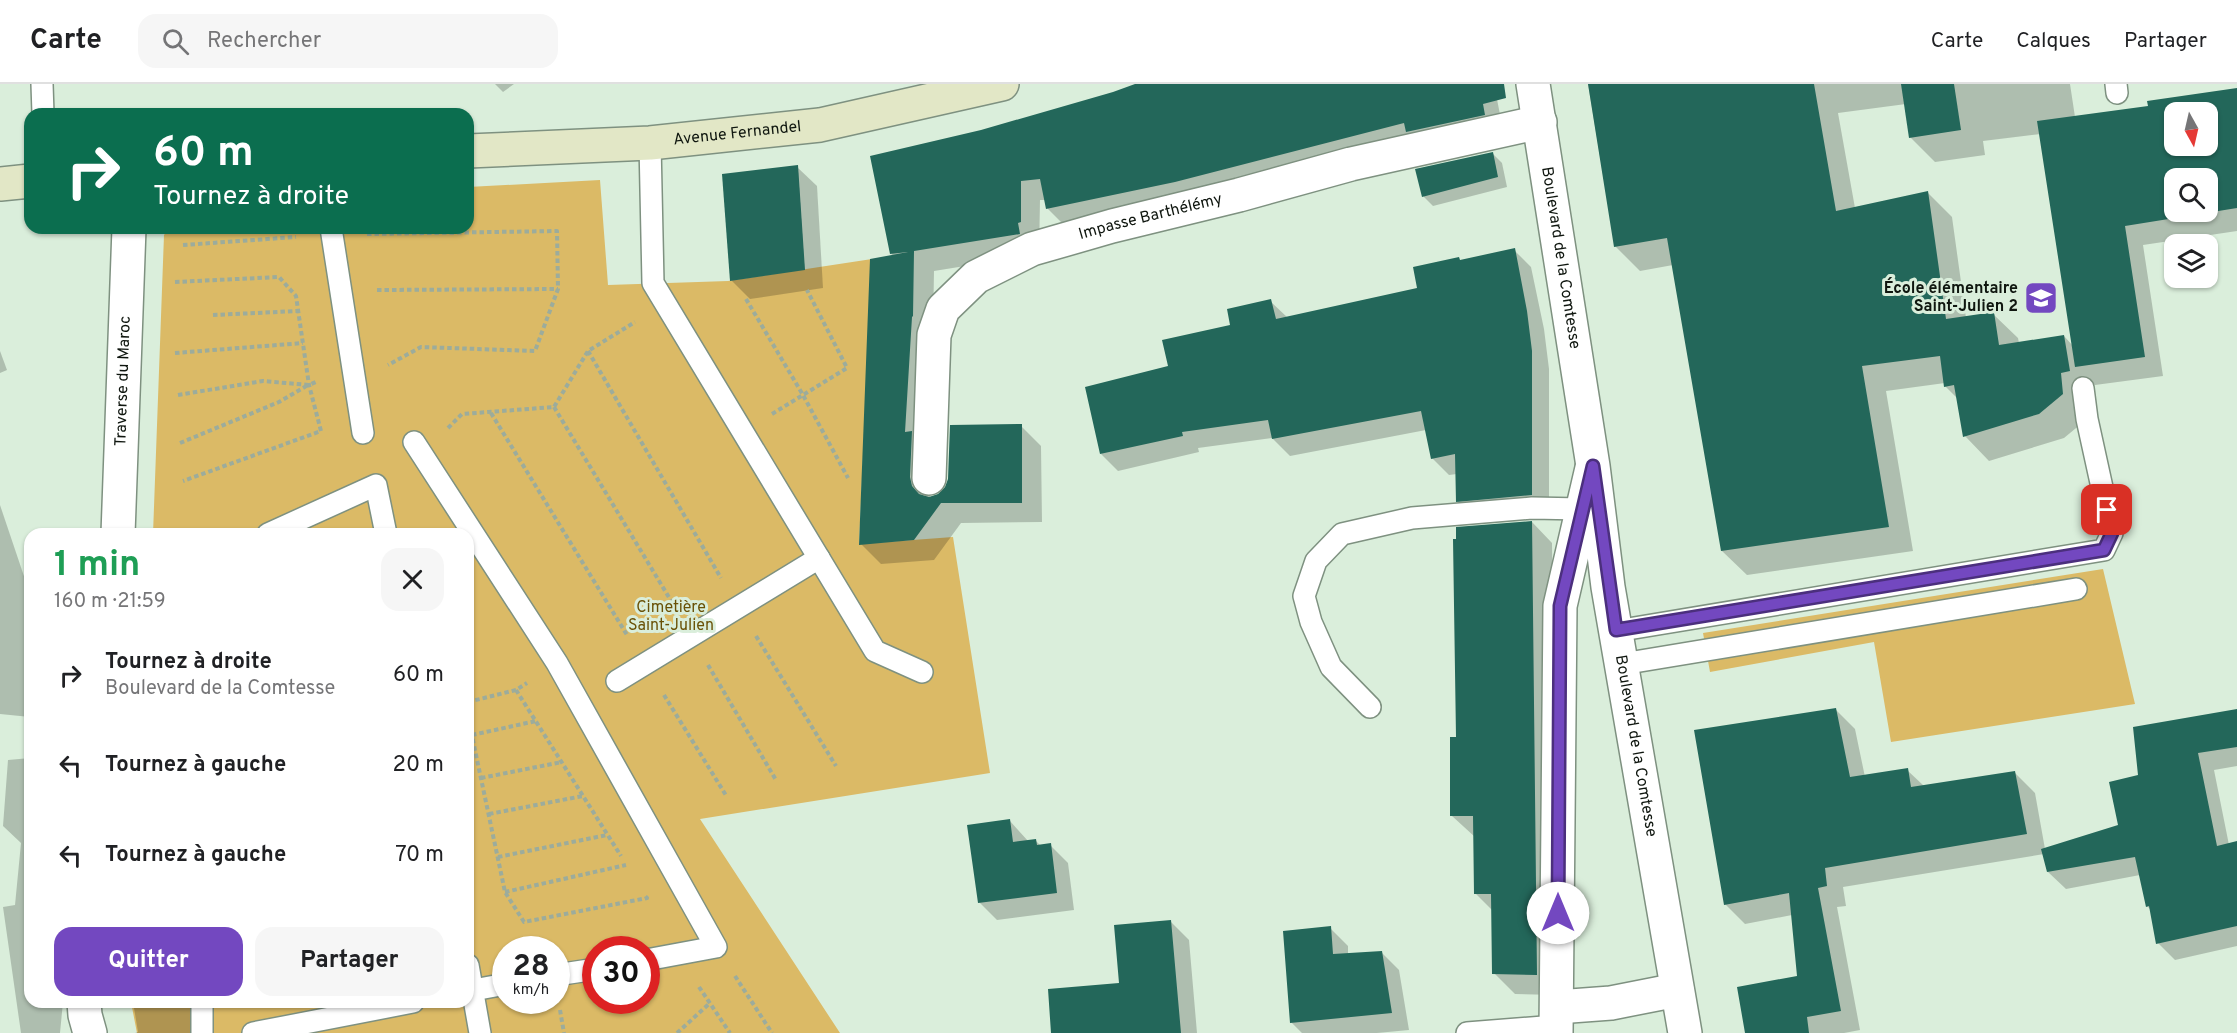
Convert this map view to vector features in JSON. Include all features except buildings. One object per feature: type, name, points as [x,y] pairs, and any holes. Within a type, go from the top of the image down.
[{"type":"main road","name":"Avenue Fernandel","points":[[474,151],[650,143],[820,125],[1002,84]]},
{"type":"main road","points":[[0,184],[24,182]]},
{"type":"street","name":"Boulevard de la Comtesse","points":[[1533,84],[1593,466],[1616,630],[1685,1033]]},
{"type":"street","name":"Impasse Barthélémy","points":[[929,478],[934,335],[943,309],[976,277],[1032,249],[1112,226],[1239,195],[1351,164],[1540,123]]},
{"type":"street","name":"Traverse du Maroc","points":[[118,528],[129,234]]},
{"type":"street","name":"Boulevard de la Comtesse","points":[[1556,1022],[1560,606],[1593,466]]},
{"type":"street","points":[[1556,1022],[1611,1004],[1677,990]]},
{"type":"lane","points":[[42,84],[43,108]]},
{"type":"lane","points":[[650,143],[653,283],[875,651],[922,672]]},
{"type":"lane","points":[[332,234],[363,433]]},
{"type":"lane","points":[[1616,630],[2104,550],[2112,533],[2087,419],[2083,388]]},
{"type":"lane","points":[[414,442],[470,528]]},
{"type":"lane","points":[[281,528],[376,485],[385,528]]},
{"type":"lane","points":[[1370,707],[1330,668],[1311,622],[1304,596],[1316,561],[1341,534],[1412,518],[1532,508],[1582,509]]},
{"type":"lane","points":[[474,535],[557,663],[716,947],[660,958]]},
{"type":"lane","points":[[617,681],[819,558]]},
{"type":"lane","points":[[1622,664],[2076,589]]},
{"type":"lane","points":[[474,989],[492,986]]},
{"type":"lane","points":[[474,1007],[480,1033]]},
{"type":"lane","points":[[202,1008],[202,1033]]},
{"type":"lane","points":[[253,1033],[381,1008]]},
{"type":"lane","points":[[1467,1033],[1556,1022]]},
{"type":"path","points":[[178,395],[262,381],[309,385],[354,376],[421,347],[535,351],[558,289],[558,231],[474,231]]},
{"type":"path","points":[[183,244],[298,234]]},
{"type":"path","points":[[175,282],[279,277],[296,296],[309,385],[321,431],[183,481]]},
{"type":"path","points":[[341,290],[558,289]]},
{"type":"path","points":[[743,431],[847,368],[807,290]]},
{"type":"path","points":[[746,299],[803,395],[848,478]]},
{"type":"path","points":[[554,407],[588,351],[666,303]]},
{"type":"path","points":[[213,315],[298,310]]},
{"type":"path","points":[[175,353],[303,343]]},
{"type":"path","points":[[588,351],[738,606],[836,766]]},
{"type":"path","points":[[180,443],[279,402],[309,385]]},
{"type":"path","points":[[451,427],[462,414],[554,407]]},
{"type":"path","points":[[554,407],[776,780]]},
{"type":"path","points":[[491,412],[727,797]]},
{"type":"path","points":[[474,700],[516,690],[557,663]]},
{"type":"path","points":[[516,690],[631,873]]},
{"type":"path","points":[[474,735],[536,721]]},
{"type":"path","points":[[474,745],[505,892],[524,922],[646,897],[641,889]]},
{"type":"path","points":[[481,778],[562,762]]},
{"type":"path","points":[[489,814],[583,796]]},
{"type":"path","points":[[498,857],[608,835]]},
{"type":"path","points":[[505,892],[626,864]]},
{"type":"path","points":[[716,947],[772,1033]]},
{"type":"path","points":[[675,955],[730,1033]]},
{"type":"path","points":[[677,1033],[710,1003]]},
{"type":"green space","name":"Cimetière Saint-Julien","points":[[600,180],[608,285],[728,281],[872,259],[859,544],[953,537],[990,773],[700,819],[840,1033],[137,1033],[132,1008],[474,1008],[474,528],[153,528],[165,234],[474,234],[474,187]]},
{"type":"green space","points":[[2103,569],[2135,704],[1891,742],[1874,642],[1710,672],[1703,633]]},
{"type":"place","name":"École élémentaire Saint-Julien 2","points":[[2041,298]]},
{"type":"route","points":[[1558,913],[1560,606],[1593,466],[1608,587],[1616,630],[1701,618],[2104,550],[2112,533],[2107,510]]}]
